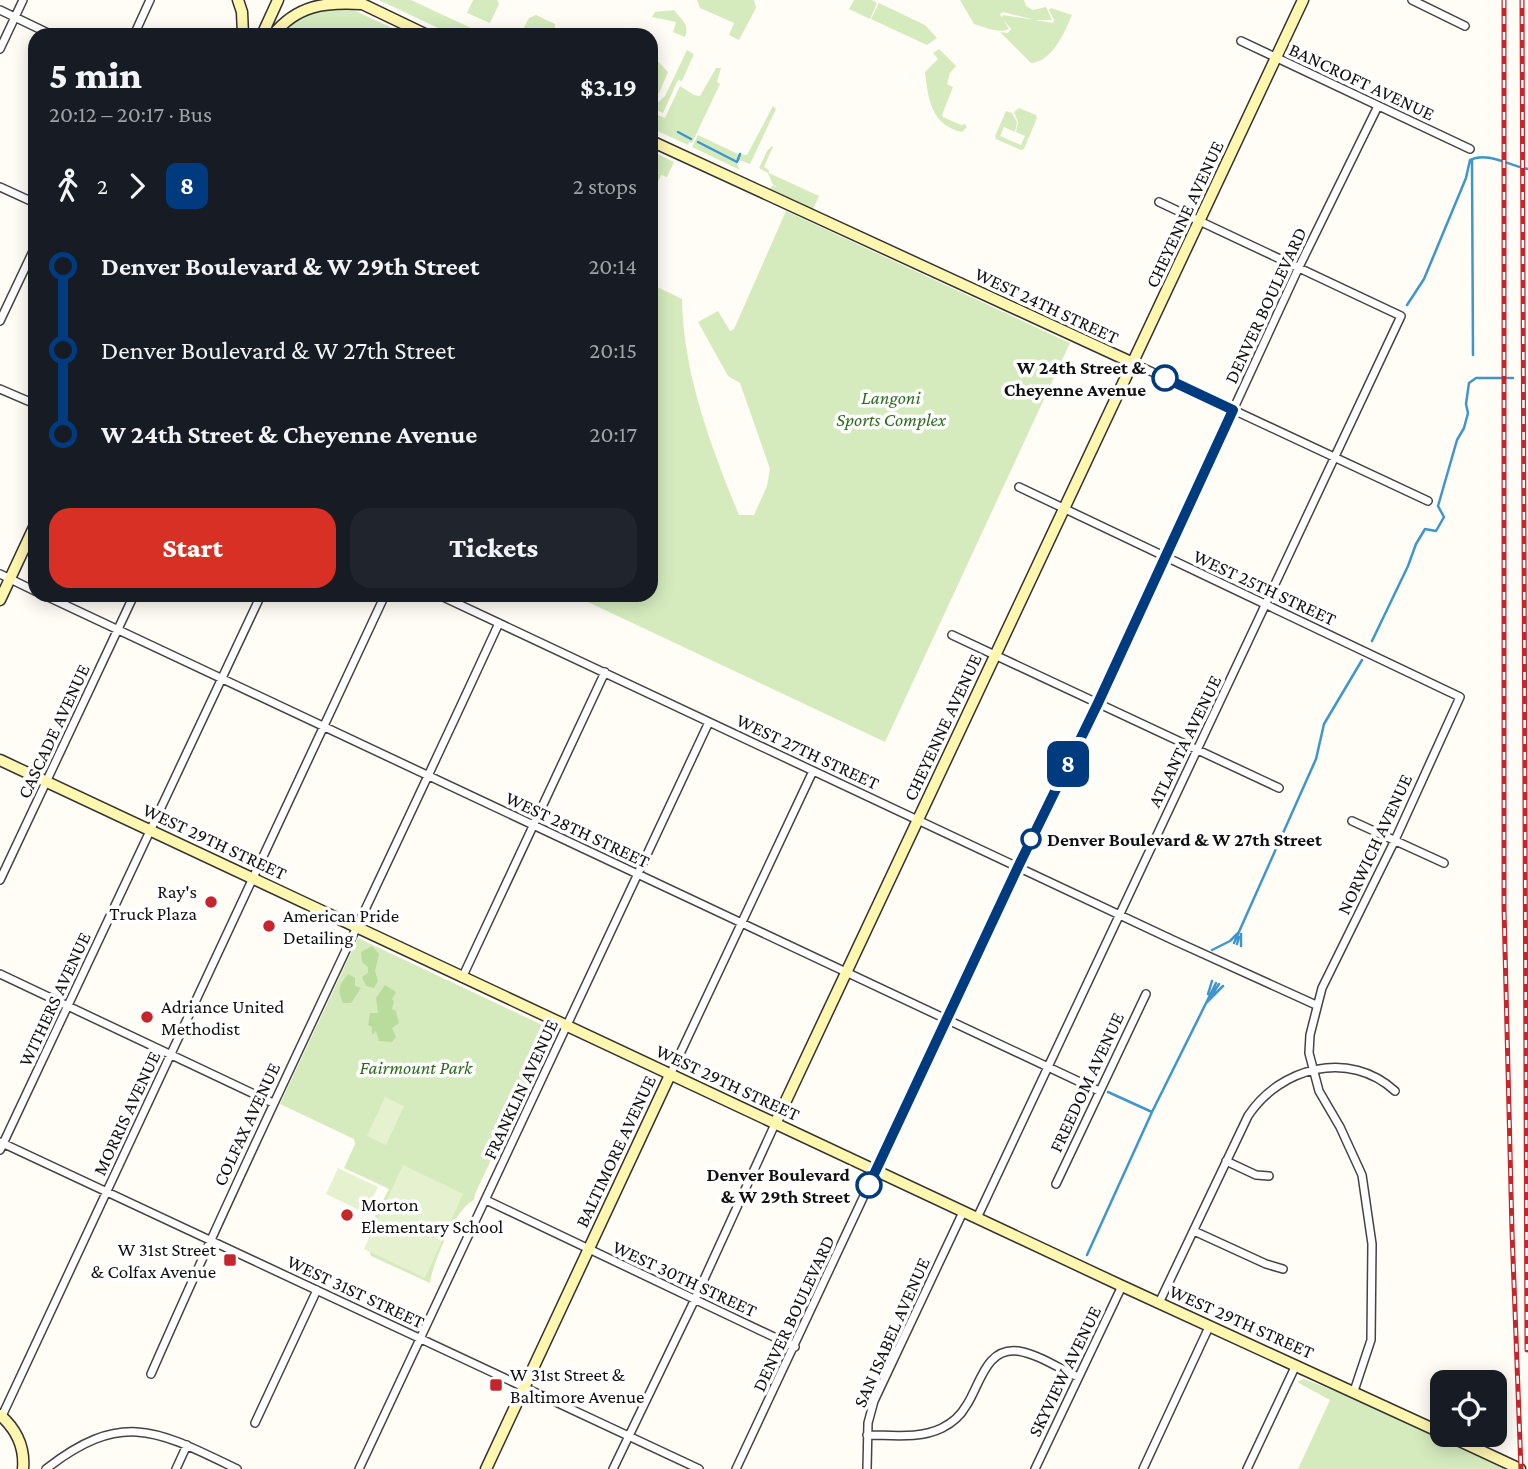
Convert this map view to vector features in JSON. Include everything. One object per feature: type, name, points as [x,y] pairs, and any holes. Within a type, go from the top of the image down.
[{"type":"street","points":[[0,49],[23,0]]},
{"type":"street","points":[[137,28],[150,0]]},
{"type":"street","points":[[239,0],[243,28]]},
{"type":"street","points":[[265,28],[278,0]]},
{"type":"street","name":"CHEYENNE AVENUE","points":[[613,1469],[1303,0]]},
{"type":"street","points":[[1412,0],[1465,26]]},
{"type":"street","points":[[279,28],[303,10],[333,2],[357,2],[412,28]]},
{"type":"street","points":[[0,10],[38,28]]},
{"type":"street","name":"BANCROFT AVENUE","points":[[1241,41],[1470,149]]},
{"type":"street","name":"DENVER BOULEVARD","points":[[736,1469],[1018,867],[1098,703],[1299,267],[1378,106]]},
{"type":"street","name":"WEST 24TH STREET","points":[[658,144],[1427,501]]},
{"type":"street","points":[[0,187],[28,200]]},
{"type":"street","points":[[1159,202],[1299,267]]},
{"type":"street","points":[[0,321],[28,262]]},
{"type":"street","name":"ATLANTA AVENUE","points":[[978,1218],[1401,316],[1299,267]]},
{"type":"street","points":[[0,389],[28,401]]},
{"type":"street","name":"WEST 25TH STREET","points":[[1019,487],[1460,697]]},
{"type":"street","points":[[0,600],[5,576],[28,537]]},
{"type":"street","points":[[5,576],[28,588]]},
{"type":"street","name":"WEST 28TH STREET","points":[[59,602],[1099,1091]]},
{"type":"street","name":"CASCADE AVENUE","points":[[0,880],[131,602]]},
{"type":"street","name":"WITHERS AVENUE","points":[[1,1145],[258,602]]},
{"type":"street","name":"MORRIS AVENUE","points":[[1,1416],[383,602]]},
{"type":"street","name":"WEST 27TH STREET","points":[[454,602],[1316,1005]]},
{"type":"street","name":"COLFAX AVENUE","points":[[150,1374],[273,1103],[358,928],[499,623]]},
{"type":"street","points":[[952,635],[1279,788]]},
{"type":"street","points":[[461,978],[604,672]]},
{"type":"street","name":"NORWICH AVENUE","points":[[1312,1070],[1309,1053],[1316,1005],[1460,697]]},
{"type":"street","name":"FRANKLIN AVENUE","points":[[359,1469],[709,722]]},
{"type":"street","name":"WEST 29TH STREET","points":[[0,760],[461,978],[1430,1427]]},
{"type":"street","name":"BALTIMORE AVENUE","points":[[486,1469],[813,771]]},
{"type":"street","points":[[1352,821],[1444,863]]},
{"type":"street","points":[[0,974],[273,1103]]},
{"type":"street","name":"FREEDOM AVENUE","points":[[1056,1184],[1146,994]]},
{"type":"street","points":[[1159,1303],[1255,1105],[1284,1080],[1312,1070],[1337,1068],[1362,1072],[1386,1082],[1395,1091]]},
{"type":"street","points":[[1312,1070],[1319,1091],[1340,1127],[1362,1175],[1370,1230],[1371,1340],[1354,1391]]},
{"type":"street","name":"WEST 31ST STREET","points":[[1,1145],[210,1239],[699,1469]]},
{"type":"street","points":[[1226,1161],[1256,1175],[1269,1175]]},
{"type":"street","name":"WEST 30TH STREET","points":[[486,1200],[795,1347]]},
{"type":"street","name":"SAN ISABEL AVENUE","points":[[867,1469],[867,1434],[874,1401],[963,1212]]},
{"type":"street","points":[[1194,1231],[1283,1269]]},
{"type":"street","name":"SKYVIEW AVENUE","points":[[1035,1469],[1122,1286]]},
{"type":"street","points":[[256,1423],[317,1290]]},
{"type":"street","points":[[1143,1469],[1209,1327]]},
{"type":"street","points":[[867,1434],[919,1435],[941,1429],[966,1408],[989,1363],[1002,1353],[1011,1351],[1027,1354],[1078,1377]]},
{"type":"street","points":[[1247,1469],[1296,1365]]},
{"type":"street","points":[[1,1416],[11,1426],[22,1447],[23,1469]]},
{"type":"street","points":[[46,1469],[84,1443],[108,1435],[138,1432],[157,1434],[187,1445],[237,1469]]},
{"type":"street","points":[[176,1469],[187,1445]]},
{"type":"street","points":[[1473,1447],[1520,1469]]},
{"type":"green space","points":[[379,0],[411,0],[471,28],[438,28]]},
{"type":"green space","points":[[473,0],[497,0],[499,4],[490,23],[467,13]]},
{"type":"green space","points":[[697,0],[754,0],[756,8],[739,40],[729,35],[734,23],[700,8]]},
{"type":"green space","points":[[854,0],[872,0],[877,3],[870,19],[849,9]]},
{"type":"green space","points":[[960,0],[1024,0],[1026,6],[1033,10],[1046,7],[1052,20],[1034,20],[1003,12],[1000,14],[1009,29],[992,30],[974,24]]},
{"type":"green space","points":[[879,3],[925,25],[937,38],[927,45],[871,19]]},
{"type":"green space","points":[[347,7],[392,28],[286,28],[302,16],[325,9]]},
{"type":"green space","points":[[1051,8],[1072,15],[1051,52],[1039,61],[1031,63],[1000,32],[1008,33],[1011,29],[1002,18],[1003,15],[1053,23],[1049,10]]},
{"type":"green space","points":[[674,10],[686,25],[685,37],[673,32],[676,22],[652,17],[655,12]]},
{"type":"green space","points":[[536,15],[555,24],[555,28],[524,28],[529,18]]},
{"type":"green space","points":[[939,49],[956,66],[950,73],[947,84],[953,87],[942,115],[961,125],[965,124],[967,127],[962,132],[952,129],[937,117],[930,101],[925,72],[938,59],[933,53]]},
{"type":"green space","points":[[687,50],[694,54],[663,113],[658,111],[658,102],[665,96]]},
{"type":"green space","points":[[658,61],[668,72],[658,94]]},
{"type":"green space","points":[[716,68],[721,68],[717,82],[720,84],[692,143],[689,142],[688,145],[658,131],[658,115],[665,118],[680,86],[700,96]]},
{"type":"green space","points":[[773,106],[776,109],[750,164],[739,160],[737,163],[740,170],[692,147],[698,135],[738,154],[747,155]]},
{"type":"green space","points":[[1019,108],[1036,115],[1037,118],[1024,149],[1021,150],[996,139],[995,136],[1006,111],[1012,113],[1017,122],[1015,132],[1004,127],[1000,136],[1021,145],[1025,136],[1016,132],[1018,122],[1014,112]]},
{"type":"green space","points":[[772,146],[764,167],[769,173],[819,196],[813,209],[770,189],[772,186],[777,187],[773,185],[768,173],[759,168]]},
{"type":"green space","points":[[658,154],[674,162],[667,177],[661,175],[658,182]]},
{"type":"green space","name":"Langoni Sports Complex","points":[[786,211],[1070,343],[885,742],[588,602],[658,602],[658,287],[682,299],[687,354],[693,382],[718,463],[739,515],[754,515],[767,486],[770,469],[740,383],[728,376],[698,322],[718,311],[730,331],[734,329]]},
{"type":"green space","name":"Fairmount Park","points":[[358,938],[553,1030],[551,1034],[554,1035],[516,1117],[513,1116],[515,1109],[474,1200],[460,1213],[446,1237],[430,1283],[371,1256],[370,1230],[389,1189],[344,1168],[355,1144],[354,1139],[280,1104]]},
{"type":"green space","points":[[372,946],[379,954],[375,971],[378,981],[374,988],[366,986],[362,977],[368,973],[368,967],[362,962],[361,952]]},
{"type":"green space","points":[[348,974],[355,978],[355,986],[361,988],[351,1003],[343,1003],[340,988]]},
{"type":"green space","points":[[385,985],[396,992],[392,999],[392,1009],[396,1011],[399,1023],[392,1028],[396,1037],[392,1042],[379,1041],[376,1031],[372,1035],[372,1027],[368,1025],[370,1013],[378,1013],[376,998]]},
{"type":"green space","points":[[385,1097],[404,1106],[386,1145],[367,1136]]},
{"type":"green space","points":[[403,1165],[463,1194],[425,1278],[364,1249]]},
{"type":"green space","points":[[338,1168],[378,1187],[365,1213],[326,1194]]},
{"type":"green space","points":[[1304,1379],[1360,1401],[1430,1434],[1430,1447],[1458,1447],[1505,1469],[1298,1469],[1330,1400],[1297,1382]]},
{"type":"waterway","points":[[678,132],[691,139]]},
{"type":"waterway","points":[[698,142],[737,162],[740,154]]},
{"type":"waterway","points":[[1407,305],[1424,279],[1466,178],[1470,160],[1491,158],[1528,169]]},
{"type":"waterway","points":[[1472,160],[1473,355]]},
{"type":"waterway","points":[[1372,641],[1416,544],[1425,529],[1436,531],[1444,517],[1438,506],[1457,440],[1468,413],[1466,404],[1469,383],[1476,378],[1513,378]]},
{"type":"waterway","points":[[1234,943],[1316,759],[1324,724],[1362,660]]},
{"type":"waterway","points":[[1212,950],[1230,941],[1238,933]]},
{"type":"waterway","points":[[1241,934],[1241,946]]},
{"type":"waterway","points":[[1237,944],[1239,937]]},
{"type":"waterway","points":[[1208,994],[1212,981]]},
{"type":"waterway","points":[[1087,1255],[1152,1112],[1216,983]]},
{"type":"waterway","points":[[1211,996],[1219,984]]},
{"type":"waterway","points":[[1207,1002],[1223,986]]},
{"type":"waterway","points":[[1108,1092],[1152,1112]]},
{"type":"railway","points":[[1504,0],[1504,908],[1521,1469]]},
{"type":"railway","points":[[1522,0],[1527,1350]]},
{"type":"bus line","name":"8","points":[[869,1185],[1098,703],[1233,410],[1165,378]]},
{"type":"place","name":"W 24th Street & Cheyenne Avenue","points":[[1165,378]]},
{"type":"place","name":"Denver Boulevard & W 27th Street","points":[[1031,839]]},
{"type":"place","name":"Ray's Truck Plaza","points":[[211,902]]},
{"type":"place","name":"American Pride Detailing","points":[[269,926]]},
{"type":"place","name":"Adriance United Methodist","points":[[147,1017]]},
{"type":"place","name":"Denver Boulevard & W 29th Street","points":[[869,1185]]},
{"type":"place","name":"Morton Elementary School","points":[[347,1215]]},
{"type":"place","name":"W 31st Street & Colfax Avenue","points":[[230,1260]]},
{"type":"place","name":"W 31st Street & Baltimore Avenue","points":[[496,1385]]}]
